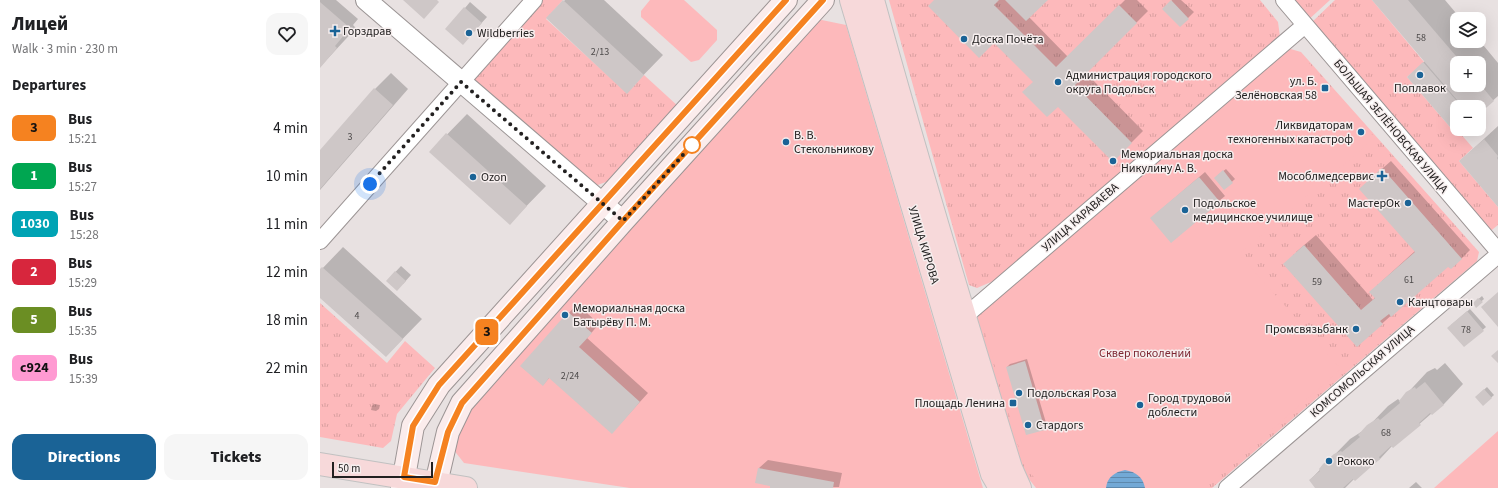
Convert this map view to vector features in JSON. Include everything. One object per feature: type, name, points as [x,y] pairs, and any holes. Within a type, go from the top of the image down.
[{"type":"main road","points":[[403,483],[413,426],[439,385],[786,0]]},
{"type":"main road","points":[[435,485],[448,432],[462,403],[623,221],[823,0]]},
{"type":"main road","name":"УЛИЦА КИРОВА","points":[[851,0],[995,483]]},
{"type":"main road","name":"УЛИЦА КИРОВА","points":[[873,0],[898,92],[964,316],[1011,468],[1020,488]]},
{"type":"main road","points":[[320,464],[403,483],[466,488]]},
{"type":"street","points":[[366,0],[623,221]]},
{"type":"street","points":[[320,241],[534,0]]},
{"type":"street","name":"БОЛЬШАЯ ЗЕЛЁНОВСКАЯ УЛИЦА","points":[[1284,0],[1498,251]]},
{"type":"street","name":"УЛИЦА КАРАВАЕВА","points":[[964,316],[1305,25]]},
{"type":"street","name":"КОМСОМОЛЬСКАЯ УЛИЦА","points":[[1227,488],[1498,255]]},
{"type":"green space","points":[[538,0],[563,0],[546,19],[627,93],[644,75],[679,107],[614,179],[595,186],[470,76]]},
{"type":"green space","points":[[650,0],[684,0],[717,30],[717,40],[699,60],[691,62],[641,17],[641,11]]},
{"type":"green space","points":[[889,0],[1260,0],[1278,22],[1280,37],[1008,272],[977,288],[969,285]]},
{"type":"green space","points":[[1288,0],[1330,0],[1306,22]]},
{"type":"green space","points":[[1335,0],[1372,0],[1424,62],[1407,77],[1450,127],[1450,136],[1462,136],[1473,148],[1459,161],[1498,207],[1498,225],[1488,233],[1310,24]]},
{"type":"green space","points":[[817,19],[846,25],[983,488],[630,488],[464,463],[453,449],[453,433],[481,388]]},
{"type":"green space","name":"Сквер поколений","points":[[1287,48],[1301,52],[1479,252],[1477,261],[1212,488],[1036,488],[1021,469],[974,317]]},
{"type":"green space","name":"Сквер поколений","points":[[1288,50],[1300,53],[1375,138],[1239,254],[1341,369],[1205,488],[1043,488],[1024,465],[980,316]]},
{"type":"green space","points":[[320,303],[387,363],[405,341],[435,368],[397,414],[391,441],[383,448],[320,437]]},
{"type":"green space","points":[[1498,431],[1498,488],[1434,488]]},
{"type":"water","points":[[1125,470],[1132,472],[1141,478],[1145,488],[1106,488],[1108,481],[1112,476]]},
{"type":"building","points":[[403,0],[437,0],[439,2],[424,19]]},
{"type":"building","points":[[563,0],[644,75],[627,94],[546,18]]},
{"type":"building","points":[[934,0],[999,0],[994,5],[1056,67],[1119,5],[1137,23],[1075,85],[1132,143],[1113,162],[1058,107],[1047,117],[1022,92],[1033,82],[994,43],[979,58],[928,6]]},
{"type":"building","points":[[1005,0],[1048,0],[1026,21]]},
{"type":"building","points":[[1171,0],[1189,19],[1180,27],[1162,9]]},
{"type":"building","points":[[1372,0],[1408,0],[1456,56],[1450,56],[1450,92]]},
{"type":"building","points":[[320,2],[350,28],[335,46],[337,48],[320,68]]},
{"type":"building","points":[[464,7],[482,23],[463,45],[445,29]]},
{"type":"building","points":[[1423,62],[1456,100],[1450,100],[1450,127],[1407,77]]},
{"type":"building","points":[[374,88],[393,105],[320,189],[320,150]]},
{"type":"building","points":[[1486,91],[1494,101],[1486,108],[1486,100],[1457,100],[1450,92]]},
{"type":"building","points":[[446,133],[527,206],[510,225],[429,152]]},
{"type":"building","points":[[1484,139],[1498,156],[1498,207],[1459,161]]},
{"type":"building","points":[[1382,168],[1462,259],[1451,269],[1448,267],[1391,317],[1389,314],[1380,321],[1383,324],[1357,347],[1283,264],[1304,245],[1361,310],[1375,298],[1369,292],[1415,252],[1359,189]]},
{"type":"building","points":[[1223,170],[1233,183],[1224,190],[1214,178]]},
{"type":"building","name":"Подольское медицинское училище","points":[[1199,177],[1220,202],[1171,243],[1150,218]]},
{"type":"building","points":[[322,267],[403,339],[386,357],[320,298],[320,269]]},
{"type":"building","points":[[395,271],[406,281],[397,291],[386,281]]},
{"type":"building","points":[[1498,292],[1498,327],[1481,307]]},
{"type":"building","points":[[1478,298],[1483,302],[1476,308],[1473,303]]},
{"type":"building","points":[[1467,311],[1484,331],[1464,347],[1447,328]]},
{"type":"building","points":[[568,312],[592,333],[579,347],[640,402],[612,434],[549,378],[543,386],[520,366]]},
{"type":"building","points":[[1498,350],[1498,363],[1491,356]]},
{"type":"building","points":[[1025,361],[1045,430],[1026,435],[1006,367]]},
{"type":"building","points":[[1425,382],[1444,405],[1432,415],[1430,413],[1419,423],[1421,425],[1393,448],[1391,446],[1379,457],[1380,459],[1355,481],[1353,479],[1343,488],[1315,488],[1309,480],[1320,471],[1319,469],[1323,464],[1334,454],[1341,451],[1342,452],[1360,437],[1358,435],[1367,425],[1378,418],[1380,420],[1400,403],[1399,401],[1406,392],[1415,387],[1416,389]]},
{"type":"building","points":[[1484,389],[1492,398],[1483,406],[1475,397]]},
{"type":"building","points":[[758,468],[834,482],[833,488],[770,488],[770,486],[755,483]]},
{"type":"bus line","name":"3","points":[[786,0],[439,385],[413,426],[404,477],[435,482],[448,432],[462,403],[623,221],[823,0]]},
{"type":"place","name":"Горздрав","points":[[335,31]]},
{"type":"place","name":"Wildberries","points":[[469,33]]},
{"type":"place","name":"Доска Почёта","points":[[964,39]]},
{"type":"place","name":"Поплавок","points":[[1420,75]]},
{"type":"place","name":"Администрация городского округа Подольск","points":[[1058,82]]},
{"type":"place","name":"ул. Б. Зелёновская 58","points":[[1325,88]]},
{"type":"place","name":"Ликвидаторам техногенных катастроф","points":[[1361,132]]},
{"type":"place","name":"В. В. Стекольникову","points":[[786,142]]},
{"type":"place","name":"Мемориальная доска Никулину А. В.","points":[[1113,161]]},
{"type":"place","name":"Мособлмедсервис","points":[[1382,176]]},
{"type":"place","name":"Ozon","points":[[473,177]]},
{"type":"place","name":"МастерОк","points":[[1408,203]]},
{"type":"place","name":"Подольское медицинское училище","points":[[1185,210]]},
{"type":"place","name":"Канцтовары","points":[[1400,302]]},
{"type":"place","name":"Мемориальная доска Батырёву П. М.","points":[[565,315]]},
{"type":"place","name":"Промсвязьбанк","points":[[1356,329]]},
{"type":"place","name":"Подольская Роза","points":[[1019,393]]},
{"type":"place","name":"Площадь Ленина","points":[[1013,403]]},
{"type":"place","name":"Город трудовой доблести","points":[[1140,405]]},
{"type":"place","name":"Стардогs","points":[[1028,425]]},
{"type":"place","name":"Рококо","points":[[1329,461]]},
{"type":"route","points":[[370,184],[461,82],[623,221],[692,145]]}]
